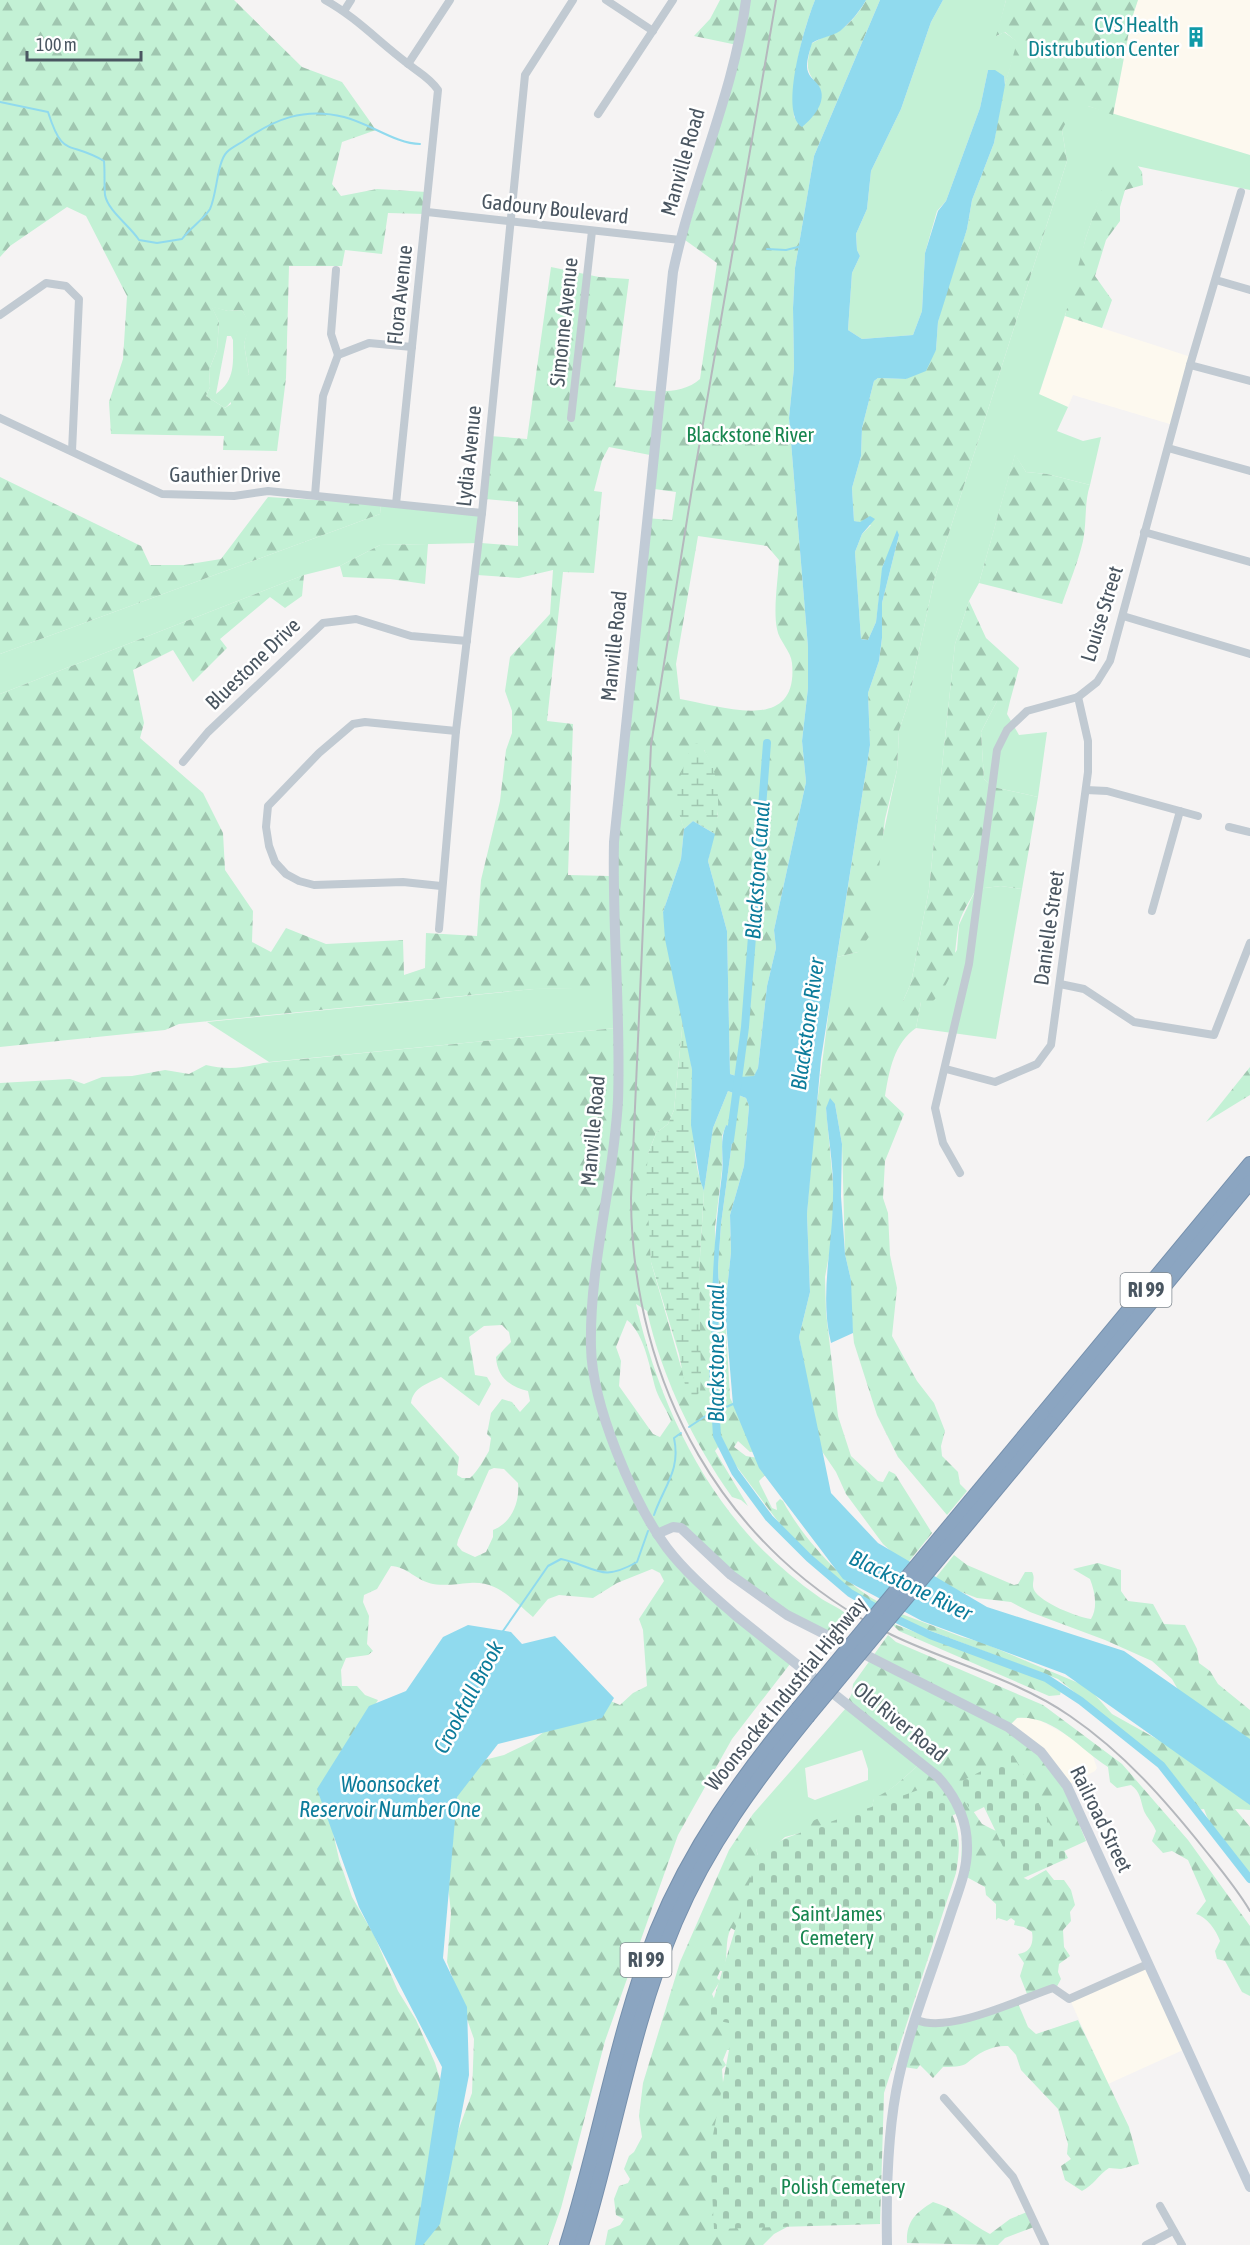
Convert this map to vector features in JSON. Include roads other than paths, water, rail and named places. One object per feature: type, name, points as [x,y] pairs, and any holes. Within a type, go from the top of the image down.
[{"type":"highway","name":"Woonsocket Industrial Highway","points":[[567,2245],[631,2007],[661,1922],[687,1866],[718,1813],[748,1771],[803,1713],[1046,1419],[1250,1164]]},
{"type":"highway","name":"Woonsocket Industrial Highway","points":[[1046,1419],[1250,1182]]},
{"type":"highway","name":"Woonsocket Industrial Highway","points":[[581,2245],[645,2006],[675,1922],[696,1878],[730,1819],[803,1713]]},
{"type":"main road","name":"Manville Road","points":[[593,1304],[618,1099],[618,1007],[613,918],[614,842],[672,284],[680,240],[730,69],[746,0]]},
{"type":"main road","name":"Old River Road","points":[[593,1304],[592,1362],[599,1397],[629,1478],[657,1534],[704,1588],[770,1644],[924,1765],[954,1797],[966,1834],[966,1862],[899,2074],[893,2111],[887,2245]]},
{"type":"main road","name":"Railroad Street","points":[[657,1534],[673,1527],[681,1528],[753,1594],[787,1615],[985,1714],[1008,1727],[1041,1752],[1067,1786],[1250,2187]]},
{"type":"street","points":[[325,0],[344,11],[408,64],[450,0]]},
{"type":"street","points":[[344,11],[351,0]]},
{"type":"street","name":"Lydia Avenue","points":[[439,929],[456,731],[482,513],[525,75],[573,0]]},
{"type":"street","points":[[606,0],[653,31]]},
{"type":"street","points":[[598,114],[673,0]]},
{"type":"street","name":"Flora Avenue","points":[[396,504],[438,90],[430,78],[408,64]]},
{"type":"street","name":"Louise Street","points":[[960,1173],[944,1143],[936,1117],[938,1089],[946,1069],[969,964],[997,750],[1007,730],[1027,711],[1078,697],[1097,682],[1105,671],[1123,616],[1190,365],[1241,192]]},
{"type":"street","name":"Gadoury Boulevard","points":[[427,213],[680,240]]},
{"type":"street","name":"Simonne Avenue","points":[[571,418],[592,231]]},
{"type":"street","points":[[315,495],[323,396],[338,356],[331,334],[336,270]]},
{"type":"street","points":[[1216,280],[1250,290]]},
{"type":"street","points":[[0,315],[46,284],[66,286],[79,299],[72,451]]},
{"type":"street","points":[[338,356],[369,343],[412,347]]},
{"type":"street","points":[[1190,365],[1250,381]]},
{"type":"street","name":"Gauthier Drive","points":[[0,418],[162,494],[234,496],[268,491],[482,513]]},
{"type":"street","points":[[1168,448],[1250,471]]},
{"type":"street","points":[[1144,532],[1250,562]]},
{"type":"street","points":[[1123,616],[1250,654]]},
{"type":"street","name":"Bluestone Drive","points":[[183,762],[208,732],[323,623],[356,619],[411,636],[467,641]]},
{"type":"street","name":"Danielle Street","points":[[946,1069],[995,1082],[1037,1065],[1051,1045],[1089,756],[1078,697]]},
{"type":"street","points":[[441,886],[393,882],[314,885],[299,881],[286,874],[275,862],[269,846],[266,815],[275,796],[353,724],[456,731]]},
{"type":"street","points":[[1086,790],[1107,791],[1198,816]]},
{"type":"street","points":[[1152,911],[1180,811]]},
{"type":"street","points":[[1228,827],[1250,832]]},
{"type":"street","points":[[1060,984],[1084,989],[1134,1022],[1214,1035],[1250,943]]},
{"type":"street","points":[[916,2020],[937,2023],[957,2020],[1053,1988],[1069,1999],[1148,1964]]},
{"type":"street","points":[[944,2098],[1013,2177],[1046,2245]]},
{"type":"street","points":[[1160,2206],[1182,2245]]},
{"type":"street","points":[[1146,2245],[1173,2231]]},
{"type":"water","points":[[815,0],[866,0],[855,17],[840,31],[812,43],[807,69],[809,75],[819,86],[822,97],[815,114],[802,127],[795,118],[793,86],[801,46]]},
{"type":"water","name":"Blackstone River","points":[[880,0],[943,0],[931,22],[901,109],[871,171],[867,209],[856,234],[857,250],[860,256],[852,273],[848,330],[862,339],[913,335],[922,311],[925,253],[938,211],[946,201],[980,108],[988,70],[995,70],[1004,76],[1005,85],[994,143],[972,200],[967,229],[938,322],[936,350],[926,371],[906,379],[878,378],[874,381],[862,428],[861,456],[852,488],[854,521],[860,522],[870,516],[875,519],[862,534],[855,552],[861,639],[868,640],[876,622],[882,568],[897,530],[899,535],[882,603],[882,638],[879,661],[868,693],[870,745],[821,1059],[807,1214],[810,1292],[799,1337],[831,1493],[878,1543],[987,1607],[1124,1651],[1250,1739],[1250,1805],[1065,1674],[922,1621],[843,1579],[759,1468],[733,1405],[725,1309],[731,1252],[730,1215],[744,1166],[749,1106],[746,1098],[728,1091],[713,1128],[704,1191],[691,1125],[692,1070],[665,939],[663,912],[681,859],[684,829],[693,821],[715,834],[708,861],[727,931],[730,1074],[739,1077],[754,1076],[758,1068],[767,986],[776,948],[774,930],[806,782],[802,741],[808,688],[808,647],[789,418],[794,368],[795,268],[814,156]]},
{"type":"water","points":[[830,1098],[835,1104],[842,1144],[841,1196],[845,1254],[851,1280],[853,1333],[831,1343],[826,1306],[833,1196],[826,1108]]},
{"type":"water","points":[[726,1125],[731,1127],[733,1135],[721,1224],[718,1268],[720,1312],[718,1329],[722,1377],[718,1383],[712,1380],[711,1328],[714,1251],[722,1143]]},
{"type":"water","name":"Woonsocket Reservoir Number One","points":[[468,1625],[511,1632],[522,1644],[555,1636],[614,1698],[602,1718],[498,1744],[457,1797],[443,1958],[467,2007],[469,2075],[440,2224],[423,2245],[415,2245],[442,2067],[359,1907],[317,1789],[369,1706],[406,1691],[443,1637]]},
{"type":"waterway","points":[[0,102],[48,112],[53,127],[63,143],[104,161],[105,195],[110,207],[139,240],[157,243],[182,239],[210,209],[221,163],[227,152],[278,121],[303,114],[329,114],[353,120],[402,141],[420,144]]},
{"type":"waterway","points":[[767,249],[786,250],[802,246]]},
{"type":"waterway","name":"Blackstone Canal","points":[[730,1140],[745,1027],[767,743]]},
{"type":"waterway","name":"Blackstone Canal","points":[[713,1371],[717,1436],[735,1472],[769,1518],[809,1558],[850,1593],[892,1617],[930,1635],[1046,1678],[1081,1701],[1161,1765],[1250,1879]]},
{"type":"waterway","name":"Crookfall Brook","points":[[689,1427],[704,1417],[733,1404]]},
{"type":"waterway","name":"Crookfall Brook","points":[[654,1515],[673,1469],[676,1449],[674,1438],[681,1433]]},
{"type":"waterway","name":"Crookfall Brook","points":[[503,1631],[548,1566],[561,1559],[599,1571],[615,1572],[637,1562],[648,1531]]},
{"type":"railway","points":[[776,0],[694,476],[651,745],[631,1198],[636,1267],[648,1333],[669,1396],[698,1455],[735,1509],[780,1558],[832,1600],[892,1635],[1006,1681],[1050,1703],[1090,1730],[1126,1761],[1159,1795],[1223,1872],[1250,1911]]},
{"type":"place","name":"CVS Health Distrubution Center","points":[[1196,37]]},
{"type":"park label","name":"Saint James Cemetery","points":[[837,1926]]},
{"type":"park label","name":"Polish Cemetery","points":[[843,2187]]}]
